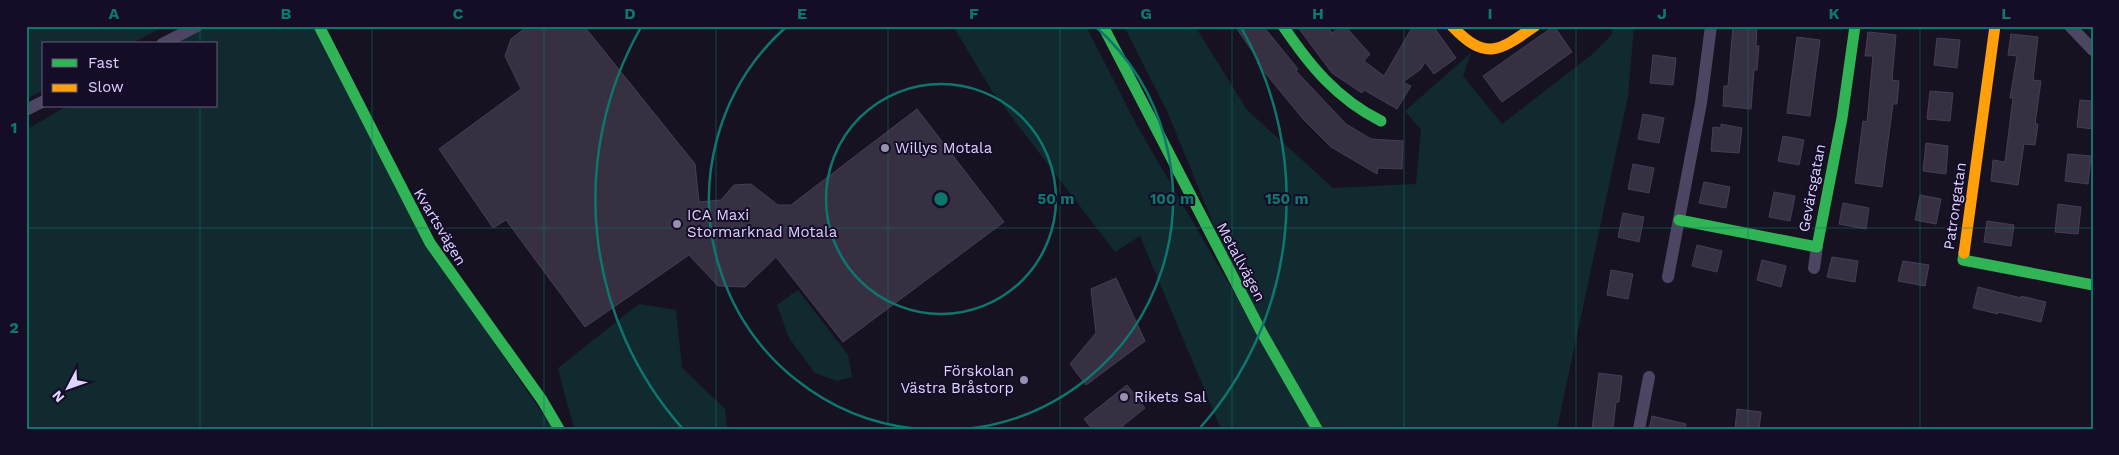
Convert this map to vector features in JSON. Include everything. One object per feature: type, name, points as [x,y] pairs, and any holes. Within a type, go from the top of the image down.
[{"type":"street","points":[[166,42],[197,26]]},
{"type":"street","name":"Kvartsvägen","points":[[319,26],[430,243],[542,400],[559,429]]},
{"type":"street","name":"Metallvägen","points":[[1102,26],[1257,325],[1317,429]]},
{"type":"street","points":[[1283,26],[1322,80],[1357,109],[1381,121]]},
{"type":"street","points":[[1452,26],[1462,38],[1475,48],[1490,51],[1505,47],[1535,26]]},
{"type":"street","points":[[1668,277],[1702,103],[1711,26]]},
{"type":"street","name":"Gevärsgatan","points":[[1679,220],[1817,247],[1842,118],[1854,26]]},
{"type":"street","name":"Patrongatan","points":[[1995,26],[1963,260],[2093,285]]},
{"type":"street","points":[[2070,26],[2093,50]]},
{"type":"street","points":[[26,110],[42,102]]},
{"type":"street","points":[[1814,268],[1817,247]]},
{"type":"street","points":[[1639,429],[1649,377]]},
{"type":"green space","points":[[26,26],[164,26],[135,42],[42,42],[42,91],[26,99]]},
{"type":"green space","points":[[205,26],[318,26],[433,253],[553,429],[26,429],[26,130],[64,108],[218,108],[218,42],[178,42]]},
{"type":"green space","points":[[953,26],[1086,26],[1136,124],[1258,334],[1168,113],[1124,26],[1195,26],[1247,110],[1333,188],[1416,184],[1421,130],[1405,111],[1471,53],[1463,76],[1502,124],[1594,53],[1612,34],[1613,26],[1634,26],[1628,96],[1557,429],[1221,429],[1140,236],[1115,252],[992,91]]},
{"type":"green space","points":[[798,290],[848,355],[852,377],[837,381],[815,373],[789,338],[777,305]]},
{"type":"green space","points":[[639,304],[676,310],[682,368],[725,409],[727,429],[575,429],[558,368]]},
{"type":"building","points":[[528,26],[584,26],[695,164],[699,202],[721,200],[734,185],[751,184],[778,205],[791,205],[917,109],[1004,222],[843,342],[776,257],[745,287],[718,286],[689,255],[585,327],[506,220],[493,228],[439,149],[521,89],[505,56],[511,39]]},
{"type":"building","points":[[1235,26],[1263,26],[1298,69],[1296,71],[1346,124],[1371,139],[1403,141],[1402,169],[1378,168],[1377,174],[1331,147],[1303,119],[1257,63],[1259,61]]},
{"type":"building","points":[[1297,26],[1327,26],[1332,33],[1341,26],[1345,26],[1370,54],[1364,61],[1384,76],[1413,26],[1433,26],[1456,58],[1434,74],[1425,62],[1421,69],[1403,82],[1411,86],[1397,109],[1364,90],[1362,93],[1332,73]]},
{"type":"building","points":[[1554,26],[1572,52],[1502,102],[1483,76]]},
{"type":"building","points":[[1733,26],[1757,26],[1756,46],[1759,46],[1757,70],[1754,70],[1751,109],[1723,106],[1724,86],[1728,86]]},
{"type":"building","points":[[1868,32],[1896,35],[1892,80],[1899,81],[1897,104],[1893,104],[1882,187],[1855,183],[1863,121],[1867,122],[1873,56],[1865,56]]},
{"type":"building","points":[[2011,34],[2038,37],[2033,80],[2041,81],[2035,124],[2038,124],[2035,145],[2024,144],[2018,185],[1991,181],[1993,160],[2005,162],[2013,98],[2010,98],[2017,56],[2008,55]]},
{"type":"building","points":[[1797,37],[1820,40],[1810,116],[1787,113]]},
{"type":"building","points":[[1937,38],[1960,40],[1957,68],[1934,65]]},
{"type":"building","points":[[1653,55],[1676,58],[1673,85],[1650,83]]},
{"type":"building","points":[[1930,91],[1953,93],[1950,121],[1927,119]]},
{"type":"building","points":[[2080,100],[2093,101],[2093,129],[2077,127]]},
{"type":"building","points":[[1643,114],[1664,118],[1659,143],[1638,139]]},
{"type":"building","points":[[1721,124],[1742,128],[1739,153],[1711,151],[1713,127],[1721,128]]},
{"type":"building","points":[[1783,136],[1804,140],[1799,165],[1778,161]]},
{"type":"building","points":[[1926,143],[1948,146],[1946,174],[1923,171]]},
{"type":"building","points":[[2068,154],[2091,156],[2088,184],[2065,181]]},
{"type":"building","points":[[1633,164],[1654,168],[1649,193],[1628,189]]},
{"type":"building","points":[[1704,182],[1730,187],[1726,208],[1699,203]]},
{"type":"building","points":[[1774,192],[1795,196],[1790,221],[1769,217]]},
{"type":"building","points":[[1920,195],[1941,199],[1936,224],[1915,220]]},
{"type":"building","points":[[1843,203],[1869,208],[1866,229],[1839,224]]},
{"type":"building","points":[[2058,204],[2081,207],[2078,234],[2055,232]]},
{"type":"building","points":[[1623,213],[1644,217],[1639,242],[1618,237]]},
{"type":"building","points":[[1987,221],[2014,225],[2011,246],[1984,242]]},
{"type":"building","points":[[1697,245],[1722,251],[1717,272],[1692,266]]},
{"type":"building","points":[[1832,257],[1858,261],[1855,282],[1827,277]]},
{"type":"building","points":[[1762,260],[1786,266],[1781,287],[1757,280]]},
{"type":"building","points":[[1903,261],[1929,265],[1925,286],[1898,281]]},
{"type":"building","points":[[1611,270],[1633,274],[1628,299],[1607,295]]},
{"type":"building","points":[[1116,278],[1145,341],[1086,385],[1070,364],[1096,333],[1091,289]]},
{"type":"building","points":[[1978,287],[2046,302],[2041,322],[1973,308]]},
{"type":"building","points":[[1599,373],[1622,376],[1619,402],[1616,402],[1613,429],[1592,429]]},
{"type":"building","name":"Rikets Sal","points":[[1127,385],[1145,408],[1119,429],[1092,429],[1084,419]]},
{"type":"building","points":[[1737,409],[1761,412],[1759,429],[1735,429]]},
{"type":"building","points":[[1652,416],[1686,424],[1685,429],[1649,429]]},
{"type":"traffic: fast","points":[[319,26],[430,243],[542,400],[559,429]]},
{"type":"traffic: fast","points":[[1103,26],[1262,333],[1317,429]]},
{"type":"traffic: fast","points":[[1283,26],[1314,68],[1338,92],[1381,121]]},
{"type":"traffic: fast","points":[[1679,220],[1817,247],[1842,118],[1855,26]]},
{"type":"traffic: fast","points":[[1964,253],[1963,260],[2093,285]]},
{"type":"traffic: slow","points":[[1452,26],[1474,45],[1493,49],[1512,42],[1535,26]]},
{"type":"traffic: slow","points":[[1964,253],[1995,26]]},
{"type":"place","name":"Willys Motala","points":[[885,148]]},
{"type":"place","name":"ICA Maxi Stormarknad Motala","points":[[677,224]]},
{"type":"place","name":"Förskolan Västra Bråstorp","points":[[1024,380]]},
{"type":"place","name":"Rikets Sal","points":[[1124,397]]}]
